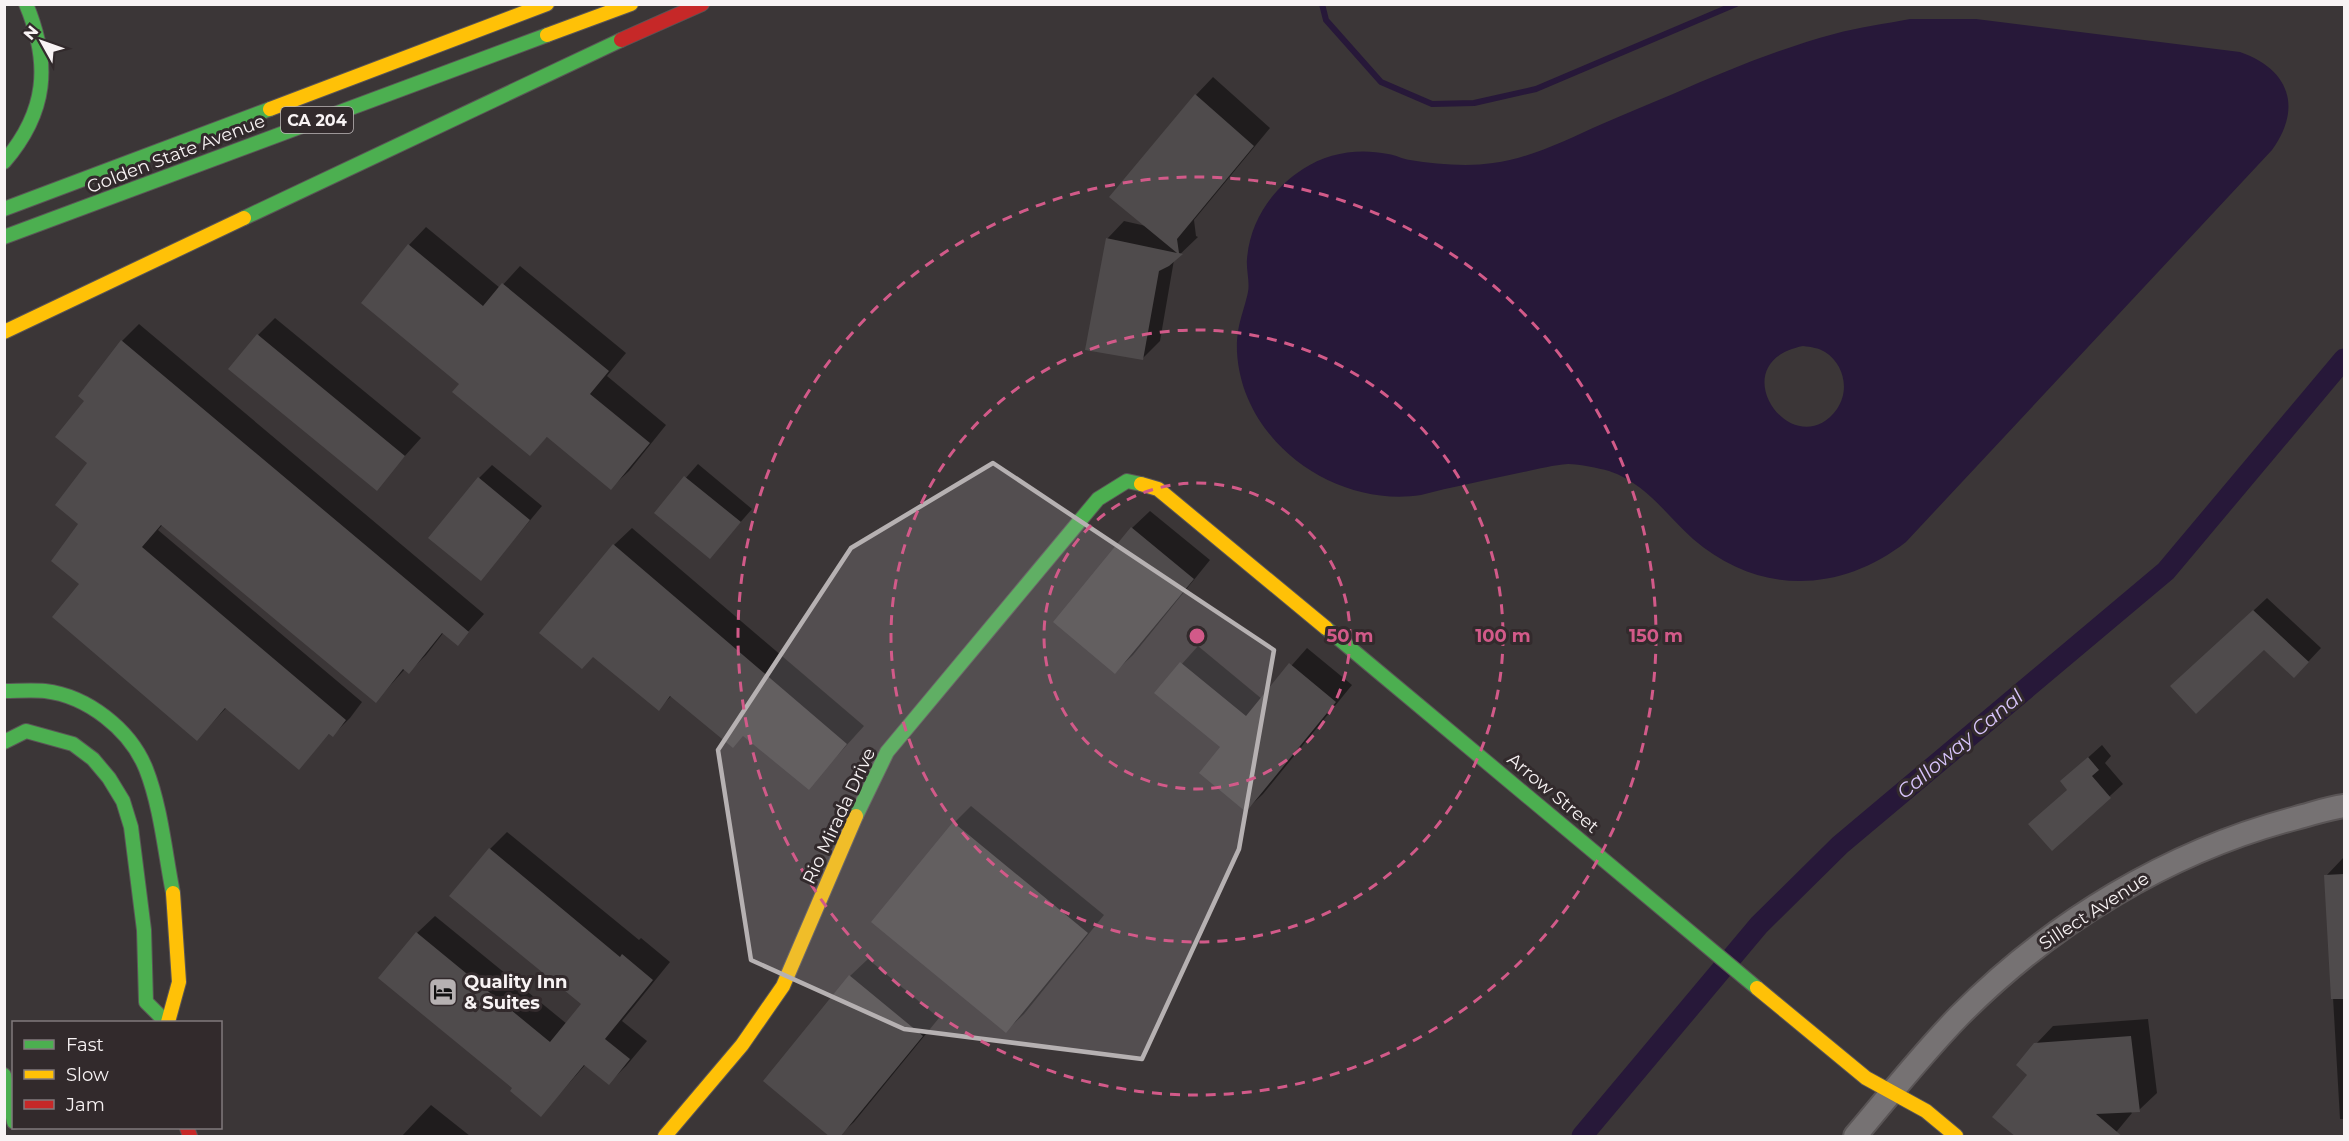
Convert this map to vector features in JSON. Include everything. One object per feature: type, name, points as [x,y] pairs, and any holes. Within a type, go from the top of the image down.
[{"type":"main road","points":[[4,162],[17,148],[32,124],[43,84],[40,42],[26,4]]},
{"type":"main road","name":"Golden State Avenue","points":[[4,209],[547,4]]},
{"type":"main road","name":"Golden State Avenue","points":[[4,237],[631,4]]},
{"type":"main road","points":[[4,332],[543,76],[702,4]]},
{"type":"main road","name":"Arrow Street","points":[[1127,481],[1158,489],[1866,1078],[1926,1111],[1956,1137]]},
{"type":"main road","name":"Rio Mirada Drive","points":[[664,1137],[748,1038],[783,986],[865,795],[887,752],[1098,499],[1127,481]]},
{"type":"main road","points":[[4,691],[46,691],[72,698],[95,709],[115,724],[145,767],[153,793],[173,893],[179,982],[168,1021]]},
{"type":"main road","points":[[4,742],[26,731],[73,744],[93,759],[104,771],[123,801],[131,828],[144,930],[146,1002],[165,1021]]},
{"type":"main road","points":[[4,1075],[12,1113]]},
{"type":"street","name":"Sillect Avenue","points":[[1855,1137],[1958,1017],[2005,972],[2056,932],[2111,896],[2168,865],[2228,839],[2277,823],[2344,806]]},
{"type":"highlighted area","points":[[993,463],[1274,650],[1239,849],[1142,1059],[904,1029],[751,960],[718,750],[851,548]]},
{"type":"shaded area","points":[[1910,19],[1976,19],[2240,52],[2257,59],[2280,79],[2286,91],[2288,105],[2287,119],[2282,134],[2272,150],[1906,542],[1880,559],[1854,571],[1826,579],[1799,581],[1771,578],[1744,570],[1718,557],[1693,539],[1655,500],[1634,484],[1609,471],[1594,467],[1568,464],[1548,467],[1421,495],[1389,496],[1357,491],[1326,479],[1299,462],[1275,440],[1256,414],[1243,385],[1237,352],[1239,328],[1248,288],[1249,245],[1258,219],[1272,196],[1303,169],[1333,155],[1366,151],[1430,163],[1473,165],[1507,161],[1548,148],[1773,53],[1862,27]],"holes":[[[1803,346],[1820,350],[1832,357],[1841,370],[1844,386],[1837,409],[1820,424],[1802,426],[1785,419],[1772,406],[1765,389],[1766,371],[1778,356]]]},
{"type":"building","points":[[1195,94],[1254,146],[1177,239],[1179,253],[1183,254],[1159,271],[1143,360],[1085,350],[1106,238],[1177,253],[1109,197]]},
{"type":"building","points":[[408,244],[483,306],[502,283],[609,371],[590,394],[650,443],[611,490],[547,437],[530,456],[452,392],[459,384],[361,303]]},
{"type":"building","points":[[257,334],[405,456],[377,491],[228,369]]},
{"type":"building","points":[[121,340],[469,632],[458,646],[442,633],[409,674],[403,669],[376,703],[161,525],[142,547],[346,720],[333,737],[329,734],[299,770],[225,708],[197,741],[52,617],[79,584],[51,561],[78,524],[55,505],[87,463],[55,437],[84,401],[78,396]]},
{"type":"building","points":[[684,476],[741,522],[710,559],[654,513]]},
{"type":"building","points":[[478,477],[530,520],[481,581],[428,538]]},
{"type":"building","points":[[1131,527],[1194,579],[1115,674],[1053,622]]},
{"type":"building","points":[[613,544],[847,744],[809,790],[743,736],[733,748],[670,696],[659,711],[593,657],[582,669],[539,633]]},
{"type":"building","points":[[2253,610],[2309,662],[2294,678],[2264,650],[2196,714],[2170,686]]},
{"type":"building","points":[[1180,662],[1246,716],[1289,663],[1336,702],[1246,812],[1199,773],[1220,747],[1154,693]]},
{"type":"building","points":[[2088,757],[2099,770],[2092,776],[2111,798],[2052,851],[2028,824],[2067,790],[2060,781]]},
{"type":"building","points":[[953,822],[1088,933],[1006,1033],[871,922]]},
{"type":"building","name":"Quality Inn & Suites","points":[[489,848],[620,957],[622,954],[653,980],[605,1039],[630,1059],[609,1085],[584,1065],[541,1117],[510,1091],[512,1088],[378,978],[416,932],[550,1042],[581,1004],[449,896]]},
{"type":"building","points":[[2344,874],[2344,999],[2331,999],[2324,875]]},
{"type":"building","points":[[849,975],[923,1036],[840,1137],[830,1137],[763,1081]]},
{"type":"building","points":[[2131,1036],[2140,1112],[2096,1114],[2123,1137],[2016,1137],[1992,1117],[2027,1075],[2016,1065],[2034,1043]]},
{"type":"waterway","points":[[1322,4],[1326,20],[1381,82],[1432,104],[1474,103],[1536,89],[1736,4]]},
{"type":"waterway","name":"Calloway Canal","points":[[1582,1136],[1759,925],[1840,845],[2166,571],[2344,359]]},
{"type":"traffic: fast","points":[[4,162],[29,125],[41,87],[39,47],[26,4]]},
{"type":"traffic: fast","points":[[4,237],[547,35]]},
{"type":"traffic: fast","points":[[244,218],[621,40]]},
{"type":"traffic: fast","points":[[4,209],[270,109]]},
{"type":"traffic: fast","points":[[856,816],[887,752],[1098,499],[1127,481],[1141,484]]},
{"type":"traffic: fast","points":[[1326,628],[1757,988]]},
{"type":"traffic: fast","points":[[4,691],[45,691],[61,694],[91,707],[118,728],[129,741],[139,754],[151,784],[159,814],[173,893]]},
{"type":"traffic: fast","points":[[4,742],[26,731],[73,744],[93,759],[109,778],[123,801],[131,827],[144,930],[146,1002],[165,1021]]},
{"type":"traffic: fast","points":[[4,1075],[12,1113]]},
{"type":"traffic: slow","points":[[270,109],[547,4]]},
{"type":"traffic: slow","points":[[547,35],[631,4]]},
{"type":"traffic: slow","points":[[4,332],[244,218]]},
{"type":"traffic: slow","points":[[1141,484],[1158,489],[1326,628]]},
{"type":"traffic: slow","points":[[665,1136],[742,1045],[783,986],[856,816]]},
{"type":"traffic: slow","points":[[168,1021],[179,982],[173,893]]},
{"type":"traffic: slow","points":[[1757,988],[1866,1078],[1926,1111],[1956,1136]]},
{"type":"traffic: jam","points":[[621,40],[702,4]]},
{"type":"traffic: jam","points":[[187,1129],[190,1136]]},
{"type":"place","name":"Quality Inn & Suites","points":[[443,992]]}]
